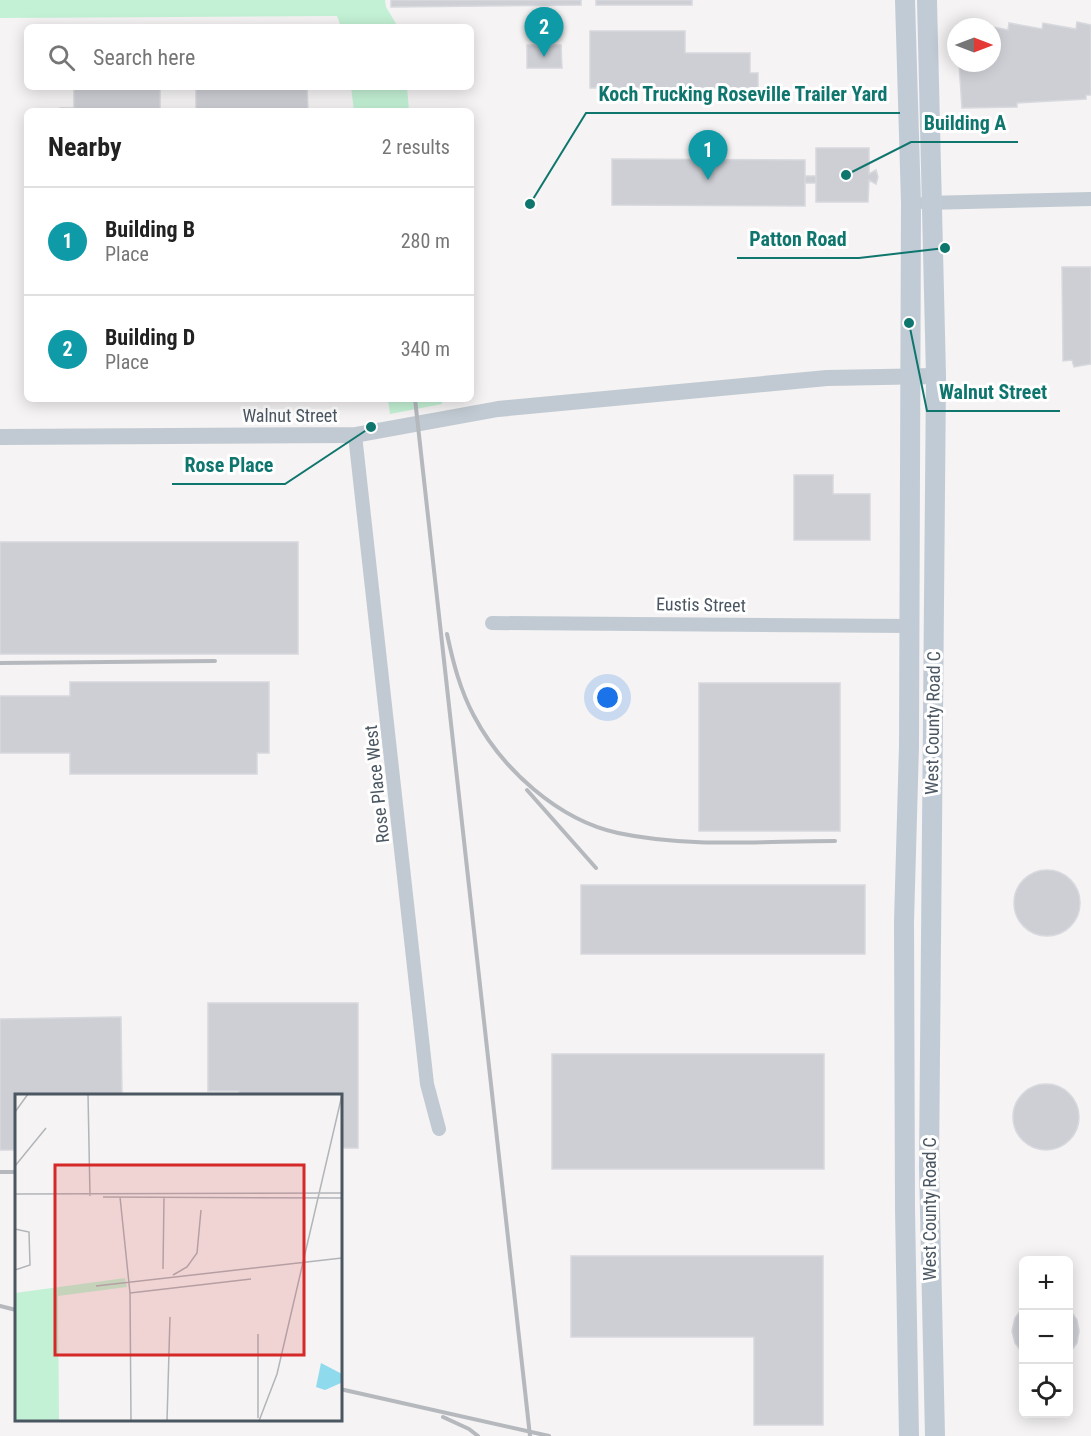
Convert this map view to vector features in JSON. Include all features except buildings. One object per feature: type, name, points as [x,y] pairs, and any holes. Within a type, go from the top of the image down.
[{"type":"main road","name":"West County Road C","points":[[905,5],[911,203],[910,626],[904,922],[909,1436]]},
{"type":"main road","name":"West County Road C","points":[[927,5],[936,376],[929,1167],[935,1436]]},
{"type":"street","points":[[911,203],[1091,199]]},
{"type":"street","name":"Walnut Street","points":[[0,437],[355,435],[498,409],[827,378],[936,376]]},
{"type":"street","name":"Rose Place West","points":[[355,435],[427,1084],[439,1129]]},
{"type":"street","name":"Eustis Street","points":[[492,623],[910,626]]},
{"type":"green space","points":[[0,0],[385,0],[386,7],[396,24],[340,24],[337,16],[0,18]]},
{"type":"green space","points":[[351,90],[407,90],[409,108],[354,108]]},
{"type":"green space","points":[[388,402],[442,402],[442,404],[390,414]]},
{"type":"railway","points":[[415,402],[530,1436]]},
{"type":"railway","points":[[447,634],[454,665],[465,696],[486,736],[516,773],[553,804],[574,817],[618,833],[671,841],[726,843],[835,841]]},
{"type":"railway","points":[[0,663],[215,661]]},
{"type":"railway","points":[[527,790],[596,868]]},
{"type":"railway","points":[[0,1172],[15,1172]]},
{"type":"railway","points":[[0,1306],[15,1310]]},
{"type":"railway","points":[[342,1389],[549,1436]]},
{"type":"railway","points":[[443,1417],[469,1429],[478,1436]]},
{"type":"place","name":"Building D","points":[[544,57]]},
{"type":"place","name":"Building A","points":[[846,175]]},
{"type":"place","name":"Building B","points":[[708,180]]},
{"type":"place","name":"Koch Trucking Roseville Trailer Yard","points":[[530,204]]},
{"type":"place","name":"Patton Road","points":[[945,248]]},
{"type":"place","name":"Walnut Street","points":[[909,323]]},
{"type":"place","name":"Rose Place","points":[[371,427]]}]
